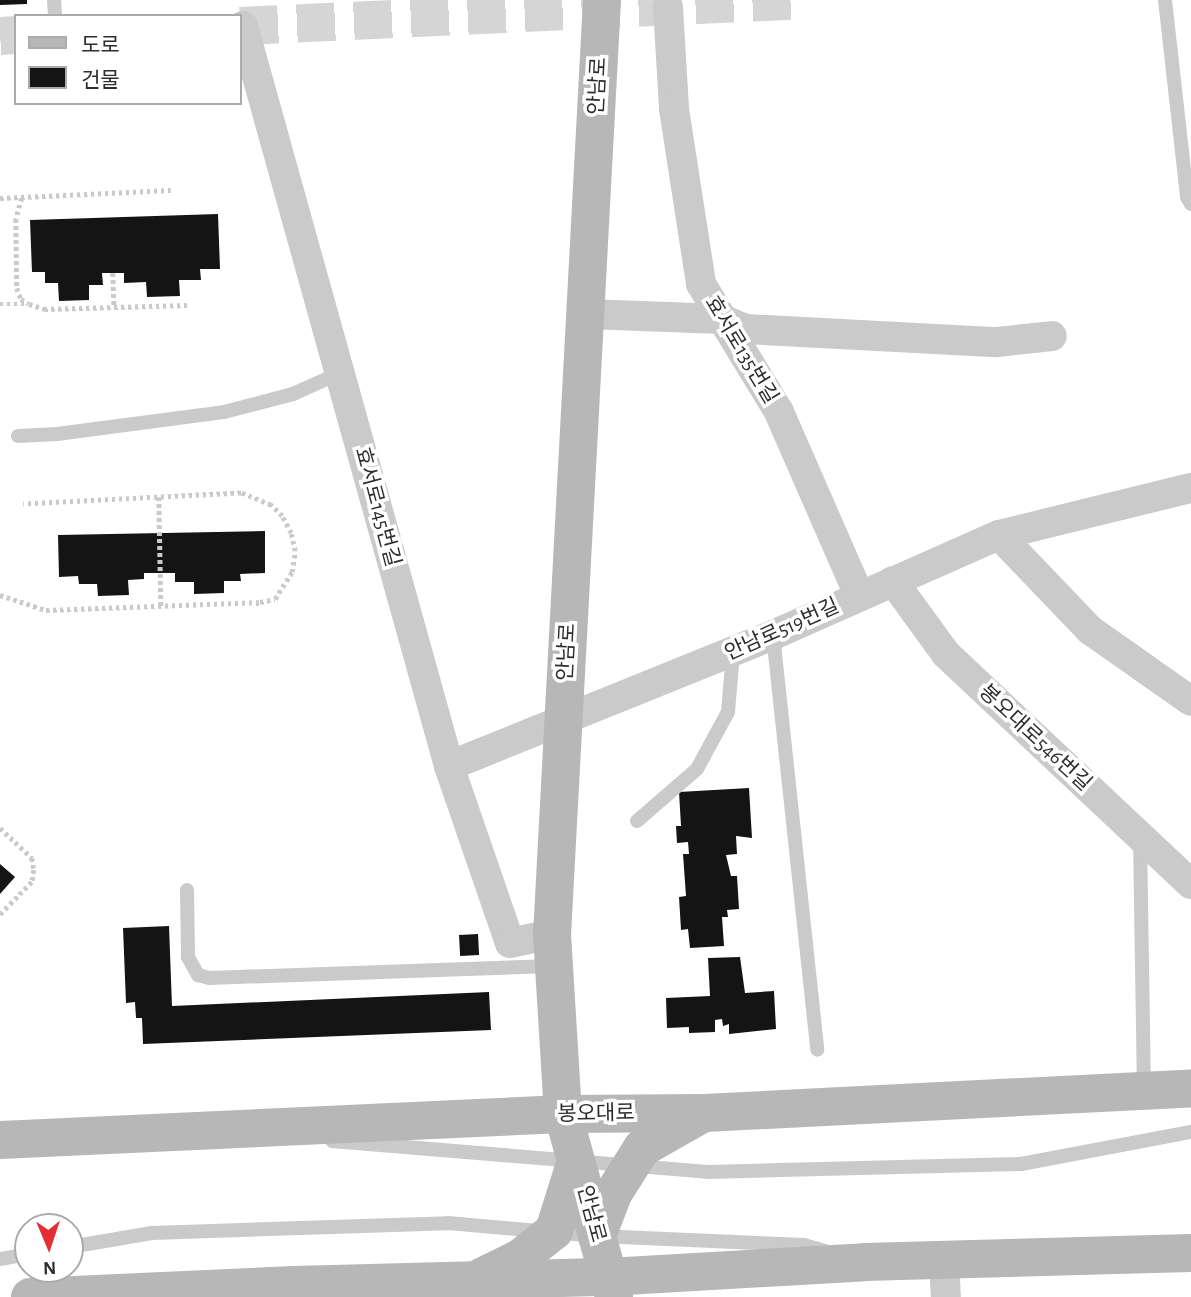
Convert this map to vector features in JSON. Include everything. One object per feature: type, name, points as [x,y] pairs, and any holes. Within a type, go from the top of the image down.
[{"type":"main road","name":"안남로","points":[[602,0],[553,950],[563,1114],[611,1287]]},
{"type":"main road","name":"봉오대로","points":[[0,1140],[563,1114],[705,1113],[1191,1088]]},
{"type":"main road","points":[[597,1236],[613,1194],[642,1148],[705,1113]]},
{"type":"main road","points":[[476,1280],[520,1258],[554,1231],[576,1161]]},
{"type":"main road","points":[[30,1297],[296,1291],[476,1280],[611,1287],[865,1262],[945,1279],[1191,1253]]},
{"type":"street","name":"효서로135번길","points":[[668,7],[674,109],[701,284],[779,412],[859,595]]},
{"type":"street","name":"효서로145번길","points":[[243,26],[449,766],[510,943],[553,950]]},
{"type":"street","points":[[586,314],[722,318],[744,329],[997,342],[1052,336]]},
{"type":"street","name":"안남로519번길","points":[[449,766],[733,652],[999,535],[1191,488]]},
{"type":"street","points":[[999,535],[1090,630],[1191,701]]},
{"type":"street","name":"봉오대로546번길","points":[[893,581],[946,654],[1191,884]]},
{"type":"lane","points":[[1165,0],[1187,197],[1191,204]]},
{"type":"lane","points":[[18,436],[57,434],[224,412],[293,394],[340,373]]},
{"type":"lane","points":[[773,635],[817,1050]]},
{"type":"lane","points":[[637,821],[696,769],[728,712],[733,652]]},
{"type":"lane","points":[[1140,836],[1144,1089]]},
{"type":"lane","points":[[187,890],[188,957],[198,975],[209,978],[553,950]]},
{"type":"lane","points":[[229,1131],[708,1172],[1021,1164],[1191,1132]]},
{"type":"lane","points":[[84,1245],[152,1233],[448,1223],[597,1236],[804,1245],[865,1262]]},
{"type":"path","points":[[0,198],[171,190]]},
{"type":"path","points":[[22,198],[16,219],[17,288],[21,299],[44,309],[187,304]]},
{"type":"path","points":[[113,273],[114,307]]},
{"type":"path","points":[[0,304],[29,304]]},
{"type":"path","points":[[0,595],[46,610],[275,599],[292,572],[295,551],[292,533],[282,516],[257,498],[241,494],[23,504]]},
{"type":"path","points":[[159,497],[161,606]]},
{"type":"path","points":[[0,828],[32,858],[34,870],[32,882],[0,915]]},
{"type":"building","points":[[0,0],[27,0],[27,4],[0,5]]},
{"type":"building","points":[[218,214],[220,269],[200,269],[201,280],[179,280],[180,296],[147,297],[146,282],[124,283],[124,273],[102,273],[103,285],[89,285],[89,300],[59,301],[58,283],[45,283],[45,272],[32,272],[30,220]]},
{"type":"building","points":[[265,531],[265,573],[240,574],[241,581],[224,581],[224,593],[194,594],[194,582],[175,582],[175,573],[144,573],[144,579],[128,580],[129,595],[98,596],[97,584],[79,584],[78,576],[59,577],[58,535]]},
{"type":"building","points":[[749,788],[752,838],[736,836],[737,854],[726,855],[731,876],[737,876],[739,909],[727,910],[728,917],[722,917],[724,946],[690,948],[688,929],[681,930],[679,897],[686,896],[683,854],[689,854],[688,842],[677,843],[676,826],[681,826],[679,792]]},
{"type":"building","points":[[0,864],[15,877],[0,894]]},
{"type":"building","points":[[169,926],[172,1006],[489,992],[491,1030],[143,1044],[142,1018],[136,1018],[135,1002],[126,1003],[123,928]]},
{"type":"building","points":[[478,934],[479,955],[460,956],[459,935]]},
{"type":"building","points":[[740,957],[745,993],[774,991],[776,1029],[729,1034],[729,1024],[723,1026],[722,1019],[715,1020],[715,1032],[689,1033],[689,1027],[667,1028],[666,998],[710,996],[708,958]]},
{"type":"tunnel","points":[[242,26],[808,0]]},
{"type":"tunnel","points":[[0,36],[14,35]]}]
